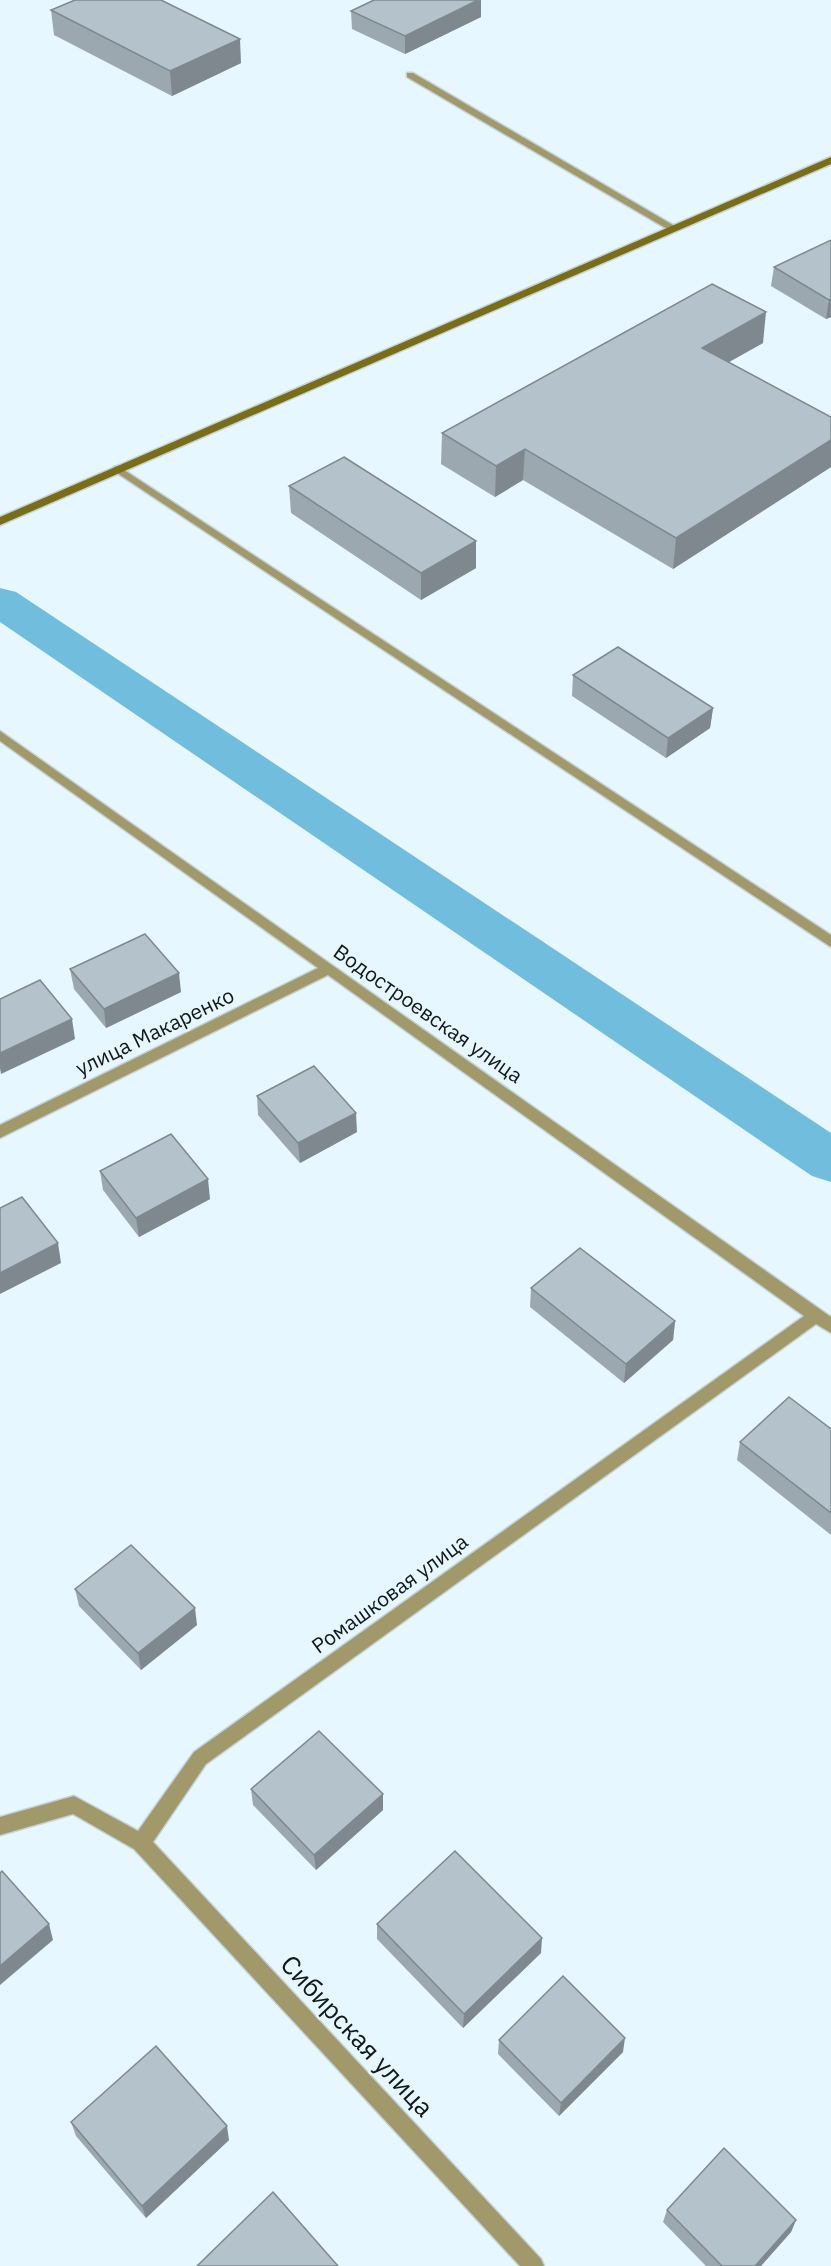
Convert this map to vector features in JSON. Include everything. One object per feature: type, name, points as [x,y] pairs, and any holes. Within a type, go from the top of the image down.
[{"type":"main road","points":[[0,521],[831,160]]},
{"type":"street","points":[[410,75],[673,228]]},
{"type":"street","points":[[118,469],[831,942]]},
{"type":"street","name":"Водостроевская улица","points":[[0,735],[831,1326]]},
{"type":"street","name":"улица Макаренко","points":[[0,1132],[328,969]]},
{"type":"street","name":"Ромашковая улица","points":[[141,1843],[200,1758],[816,1316]]},
{"type":"street","points":[[0,1826],[74,1805],[141,1843]]},
{"type":"street","name":"Сибирская улица","points":[[141,1843],[534,2266]]},
{"type":"building","points":[[75,0],[161,0],[240,39],[170,71],[51,10]]},
{"type":"building","points":[[374,0],[478,0],[405,36],[351,11]]},
{"type":"building","points":[[831,240],[831,299],[829,300],[774,267]]},
{"type":"building","points":[[712,284],[766,312],[702,348],[831,417],[831,440],[676,538],[525,449],[496,466],[442,433]]},
{"type":"building","points":[[344,457],[476,541],[421,573],[289,486]]},
{"type":"building","points":[[618,647],[713,708],[668,738],[573,675]]},
{"type":"building","points":[[145,934],[179,973],[104,1009],[70,969]]},
{"type":"building","points":[[40,980],[72,1019],[0,1053],[0,999]]},
{"type":"building","points":[[314,1066],[356,1113],[298,1143],[257,1096]]},
{"type":"building","points":[[171,1134],[208,1179],[136,1218],[100,1171]]},
{"type":"building","points":[[22,1197],[58,1243],[0,1273],[0,1208]]},
{"type":"building","points":[[580,1248],[675,1321],[626,1364],[531,1288]]},
{"type":"building","points":[[789,1397],[831,1429],[831,1513],[740,1442]]},
{"type":"building","points":[[131,1545],[195,1608],[138,1653],[75,1589]]},
{"type":"building","points":[[319,1731],[383,1794],[314,1855],[251,1789]]},
{"type":"building","points":[[455,1851],[542,1938],[464,2014],[377,1924]]},
{"type":"building","points":[[2,1871],[49,1924],[0,1966],[0,1873]]},
{"type":"building","points":[[563,1976],[625,2038],[561,2103],[499,2040]]},
{"type":"building","points":[[156,2046],[227,2126],[142,2206],[71,2122]]},
{"type":"building","points":[[724,2148],[796,2220],[755,2266],[722,2266],[667,2210]]},
{"type":"building","points":[[273,2192],[338,2266],[197,2266]]},
{"type":"waterway","points":[[0,602],[831,1161]]}]
